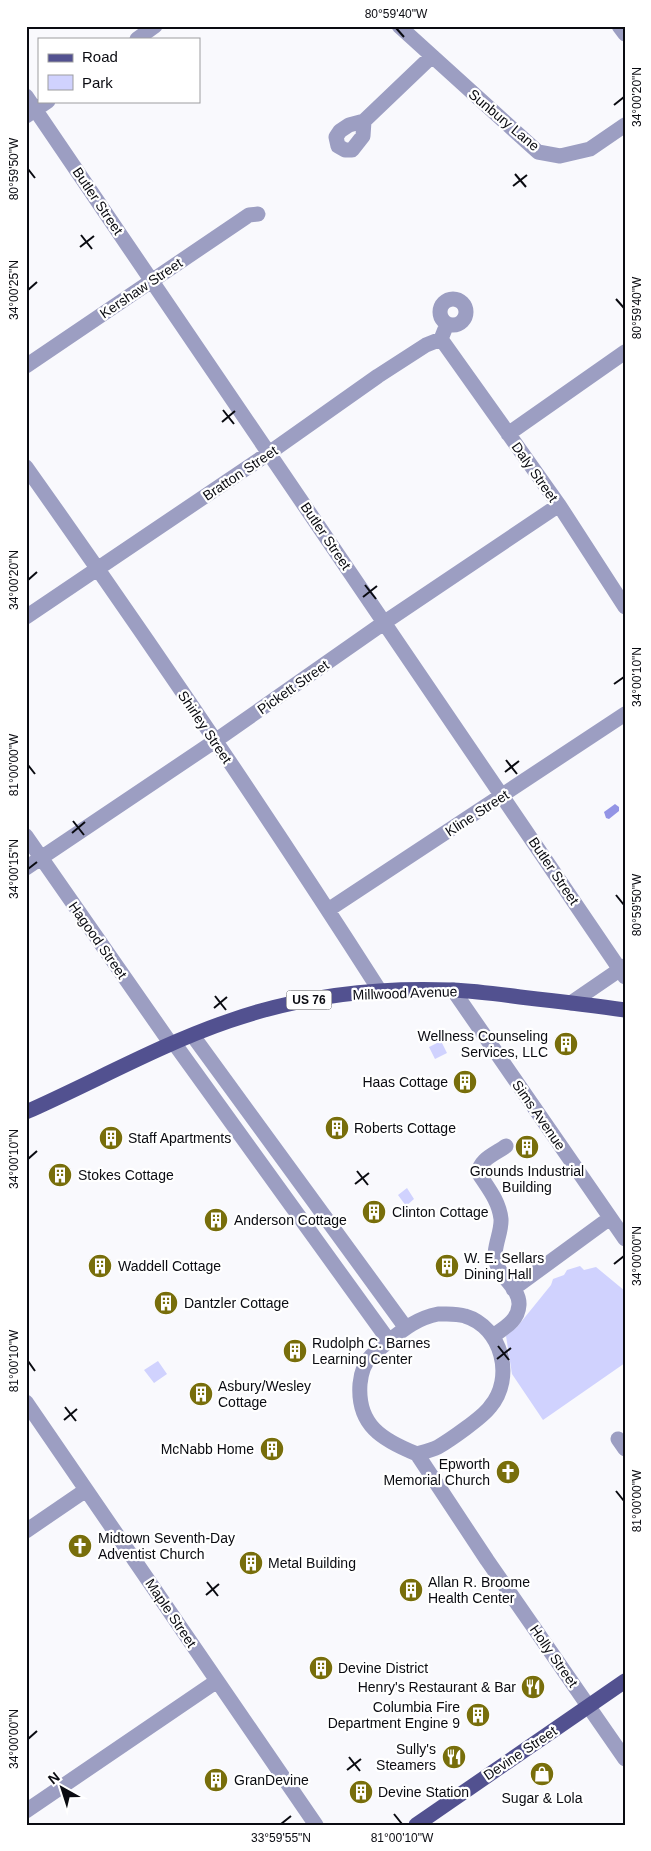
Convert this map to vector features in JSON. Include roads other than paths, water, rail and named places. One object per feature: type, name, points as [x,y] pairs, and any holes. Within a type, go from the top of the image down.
[{"type":"main road","name":"Millwood Avenue","points":[[26,1112],[173,1044],[230,1021],[306,1000],[380,991],[453,990],[625,1010]]},
{"type":"main road","name":"Devine Street","points":[[416,1825],[625,1681]]},
{"type":"street","points":[[138,38],[154,26]]},
{"type":"street","name":"Sunbury Lane","points":[[399,26],[538,152],[560,156],[590,149],[625,125]]},
{"type":"street","points":[[619,26],[625,34]]},
{"type":"street","points":[[364,120],[431,57]]},
{"type":"street","name":"Butler Street","points":[[26,96],[37,109],[623,971]]},
{"type":"street","name":"Kershaw Street","points":[[26,366],[249,215],[258,214]]},
{"type":"street","points":[[441,339],[447,324]]},
{"type":"street","name":"Bratton Street","points":[[26,617],[378,376],[426,345],[441,339]]},
{"type":"street","name":"Daly Street","points":[[441,339],[559,505],[625,607]]},
{"type":"street","points":[[508,434],[625,352]]},
{"type":"street","name":"Shirley Street","points":[[26,467],[215,741],[380,991]]},
{"type":"street","name":"Pickett Street","points":[[26,868],[559,505]]},
{"type":"street","name":"Kline Street","points":[[328,910],[625,714]]},
{"type":"street","name":"Hagood Street","points":[[26,836],[173,1044],[389,1341]]},
{"type":"street","points":[[571,1003],[623,971]]},
{"type":"street","name":"Sims Avenue","points":[[453,990],[625,1239]]},
{"type":"street","points":[[193,1036],[406,1328]]},
{"type":"street","points":[[493,1336],[516,1318],[519,1304],[518,1297],[497,1266],[495,1253],[501,1220],[496,1199],[479,1174],[478,1169],[480,1164],[506,1146]]},
{"type":"street","points":[[513,1289],[610,1218]]},
{"type":"street","points":[[452,1314],[466,1316],[479,1323],[493,1336],[501,1354],[503,1372],[498,1394],[490,1408],[437,1447],[417,1454],[386,1440],[371,1426],[364,1416],[359,1397],[361,1373],[370,1357],[406,1328],[424,1317],[452,1314]]},
{"type":"street","name":"Maple Street","points":[[26,1402],[316,1825]]},
{"type":"street","name":"Holly Street","points":[[417,1454],[487,1560],[625,1759]]},
{"type":"street","points":[[26,1531],[86,1490]]},
{"type":"street","points":[[26,1811],[217,1681]]},
{"type":"water","points":[[615,804],[619,807],[619,811],[609,819],[606,818],[604,812]]},
{"type":"place","name":"Wellness Counseling Services, LLC","points":[[566,1044]]},
{"type":"place","name":"Haas Cottage","points":[[465,1082]]},
{"type":"place","name":"Roberts Cottage","points":[[337,1128]]},
{"type":"place","name":"Staff Apartments","points":[[111,1138]]},
{"type":"place","name":"Grounds Industrial Building","points":[[527,1147]]},
{"type":"place","name":"Stokes Cottage","points":[[60,1175]]},
{"type":"place","name":"Clinton Cottage","points":[[374,1212]]},
{"type":"place","name":"Anderson Cottage","points":[[216,1220]]},
{"type":"place","name":"Waddell Cottage","points":[[100,1266]]},
{"type":"place","name":"W. E. Sellars Dining Hall","points":[[447,1266]]},
{"type":"place","name":"Dantzler Cottage","points":[[166,1303]]},
{"type":"place","name":"Rudolph C. Barnes Learning Center","points":[[295,1351]]},
{"type":"place","name":"Asbury/Wesley Cottage","points":[[201,1394]]},
{"type":"place","name":"McNabb Home","points":[[272,1449]]},
{"type":"place","name":"Epworth Memorial Church","points":[[508,1472]]},
{"type":"place","name":"Midtown Seventh-Day Adventist Church","points":[[80,1546]]},
{"type":"place","name":"Metal Building","points":[[251,1563]]},
{"type":"place","name":"Allan R. Broome Health Center","points":[[411,1590]]},
{"type":"place","name":"Devine District","points":[[321,1668]]},
{"type":"place","name":"Henry's Restaurant & Bar","points":[[533,1687]]},
{"type":"place","name":"Columbia Fire Department Engine 9","points":[[478,1715]]},
{"type":"place","name":"Sully's Steamers","points":[[454,1757]]},
{"type":"place","name":"Sugar & Lola","points":[[542,1774]]},
{"type":"place","name":"GranDevine","points":[[216,1780]]},
{"type":"place","name":"Devine Station","points":[[361,1792]]}]
